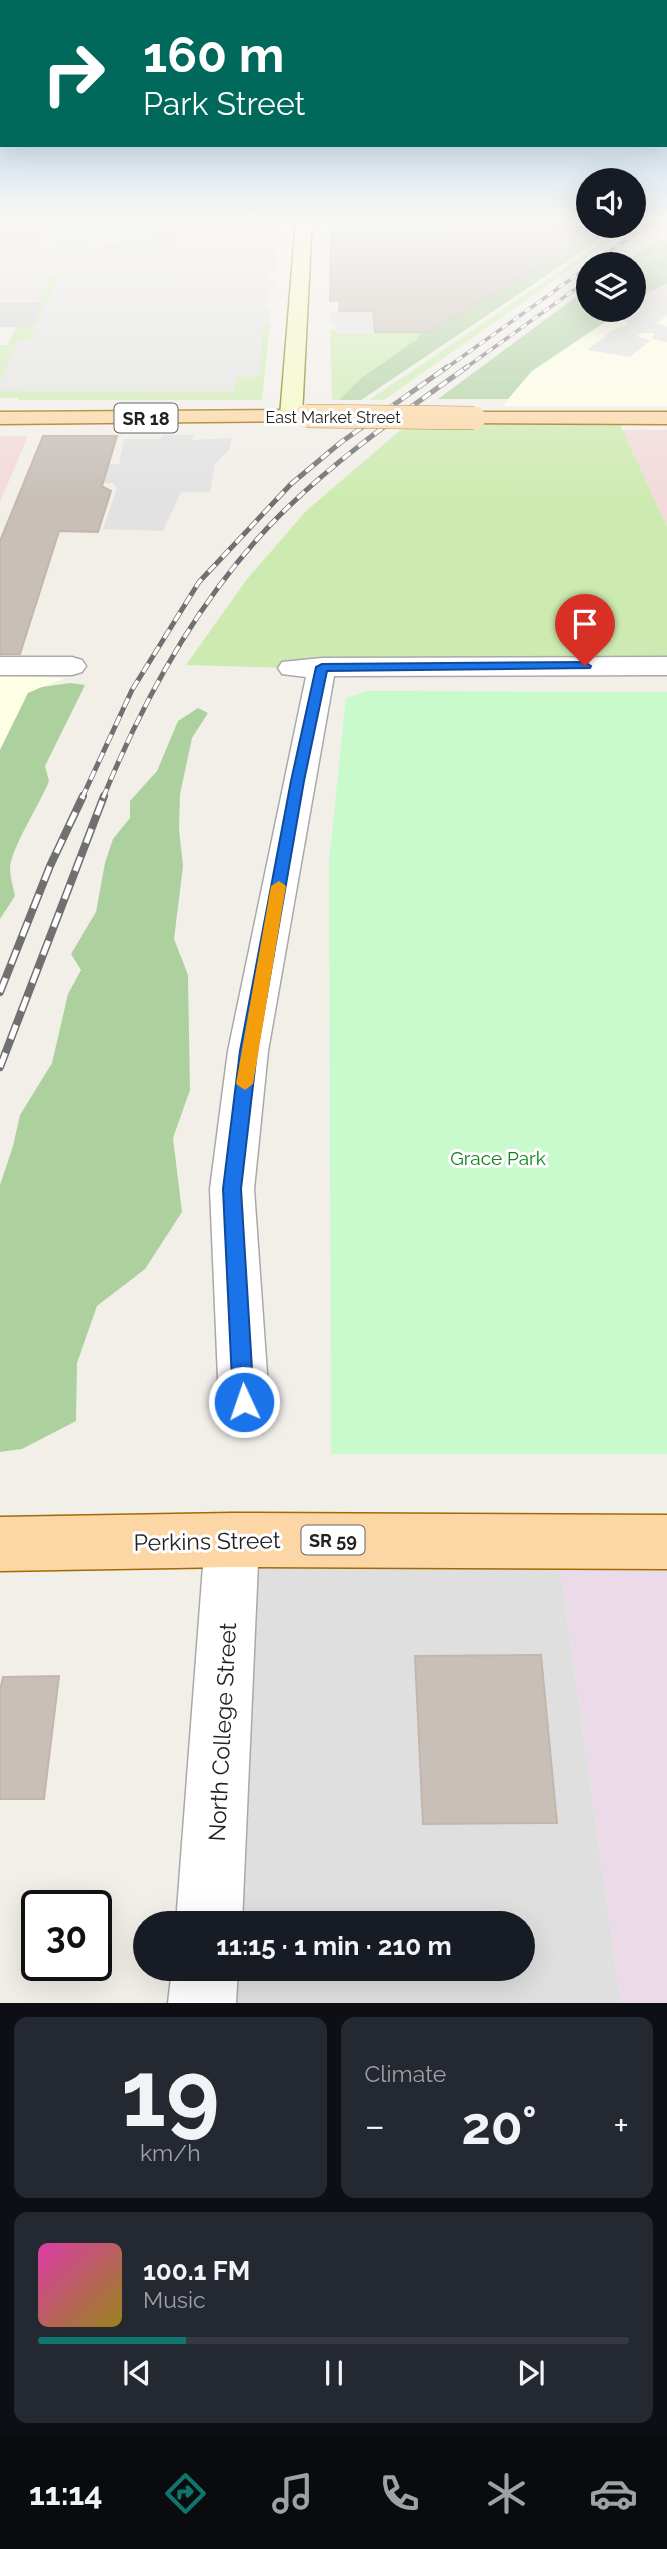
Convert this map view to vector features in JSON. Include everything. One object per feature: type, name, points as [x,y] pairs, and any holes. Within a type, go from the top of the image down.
[{"type":"main road","name":"East Market Street","points":[[0,418],[667,418]]},
{"type":"main road","name":"Perkins Street","points":[[0,1544],[233,1540],[667,1542]]},
{"type":"street","points":[[299,416],[302,313]]},
{"type":"street","points":[[0,666],[72,666]]},
{"type":"street","points":[[244,1402],[232,1189],[248,1051],[298,781],[307,668],[667,666]]},
{"type":"street","name":"North College Street","points":[[210,1911],[233,1540]]},
{"type":"street","points":[[202,2003],[204,1981]]},
{"type":"shaded area","points":[[0,313],[38,313],[32,327],[0,327]]},
{"type":"shaded area","points":[[42,313],[271,313],[270,325],[263,325],[259,377],[237,377],[234,392],[0,391],[0,382],[19,340],[30,340]]},
{"type":"shaded area","points":[[330,313],[373,313],[375,332],[336,334],[335,323],[330,322]]},
{"type":"shaded area","points":[[646,313],[667,313],[667,406],[502,406],[532,371],[605,322],[646,322]]},
{"type":"shaded area","points":[[646,313],[667,313],[657,323],[667,327],[667,342],[652,339],[654,333],[641,333],[636,336],[651,340],[630,357],[587,350],[613,330],[628,325],[627,322],[646,322]]},
{"type":"shaded area","points":[[622,430],[667,430],[667,527],[626,438]]},
{"type":"shaded area","points":[[163,435],[194,435],[191,440],[232,438],[229,450],[215,464],[210,492],[181,492],[163,531],[103,529],[117,488],[113,483],[58,484],[68,464],[119,464],[124,439],[159,439]]},
{"type":"shaded area","points":[[0,436],[28,436],[0,502]]},
{"type":"shaded area","points":[[0,676],[65,678],[28,693],[0,750]]},
{"type":"shaded area","points":[[252,1566],[560,1566],[621,2003],[227,2003],[228,1981],[535,1981],[535,1911],[232,1911]]},
{"type":"shaded area","points":[[560,1566],[667,1567],[667,2003],[621,2003]]},
{"type":"green space","points":[[39,313],[42,313],[30,340],[19,340],[0,382],[0,345],[7,345],[16,327],[32,327]]},
{"type":"green space","points":[[460,313],[490,313],[361,400],[339,400],[361,378],[416,340],[421,332],[429,332]]},
{"type":"green space","points":[[497,313],[507,313],[384,400],[369,400]]},
{"type":"green space","points":[[554,313],[576,313],[576,322],[605,322],[532,371],[508,399],[438,399]]},
{"type":"green space","points":[[263,325],[270,325],[262,400],[0,398],[0,391],[234,392],[236,377],[261,350]]},
{"type":"green space","points":[[330,330],[336,330],[336,334],[421,332],[416,340],[361,378],[339,400],[332,400]]},
{"type":"green space","points":[[416,417],[617,418],[667,527],[667,666],[292,668],[186,665],[247,579],[307,510]]},
{"type":"green space","points":[[70,683],[85,685],[45,766],[49,781],[12,859],[10,871],[15,896],[0,919],[0,750],[28,693],[42,687]]},
{"type":"green space","name":"Grace Park","points":[[368,691],[667,692],[667,1454],[331,1454],[329,862],[346,698]]},
{"type":"green space","points":[[198,708],[208,713],[192,738],[180,794],[179,829],[183,866],[174,939],[188,975],[190,1090],[173,1138],[182,1212],[145,1269],[97,1306],[77,1363],[76,1421],[22,1449],[0,1452],[0,1185],[20,1115],[52,1063],[68,994],[81,970],[71,954],[96,912],[105,863],[113,839],[130,818],[130,801],[157,771],[178,721]]},
{"type":"building","points":[[373,313],[460,313],[429,332],[375,332]]},
{"type":"building","points":[[43,436],[117,436],[102,486],[111,491],[98,532],[59,531],[20,654],[0,654],[0,541]]},
{"type":"building","points":[[541,1655],[557,1823],[423,1824],[415,1656]]},
{"type":"building","points":[[59,1676],[44,1799],[0,1799],[0,1690],[3,1677]]},
{"type":"railway","points":[[445,369],[523,313]]},
{"type":"railway","points":[[464,369],[541,313]]},
{"type":"railway","points":[[82,798],[132,690],[199,582],[291,484],[340,443],[447,367]]},
{"type":"railway","points":[[103,798],[137,723],[176,650],[248,549],[321,477],[393,420],[467,367]]},
{"type":"railway","points":[[0,992],[50,866],[83,796]]},
{"type":"railway","points":[[0,1067],[104,796]]},
{"type":"slow traffic","points":[[245,1084],[248,1051],[279,886]]},
{"type":"route","points":[[244,1402],[232,1189],[248,1051],[322,667],[585,666]]}]
